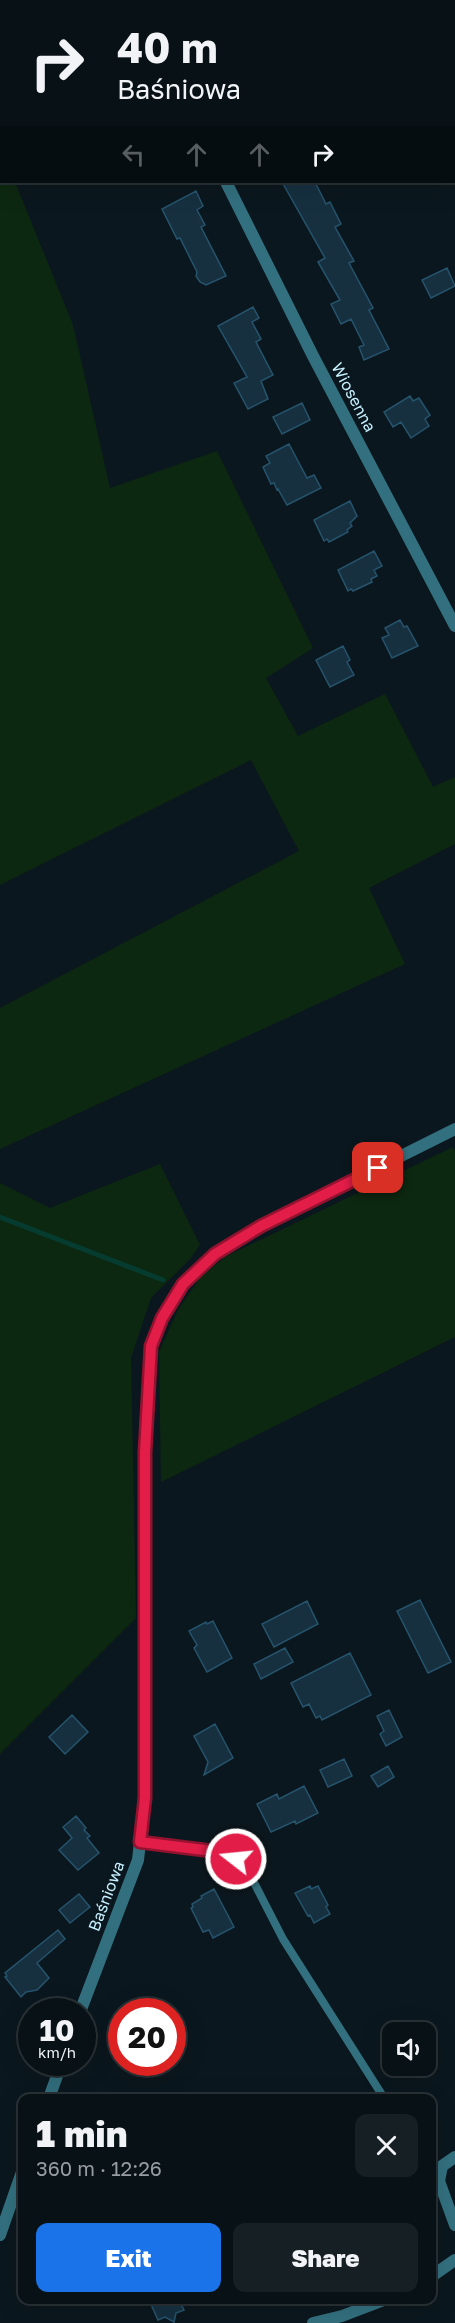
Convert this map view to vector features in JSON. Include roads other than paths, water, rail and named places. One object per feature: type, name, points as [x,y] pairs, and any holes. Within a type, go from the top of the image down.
[{"type":"street","name":"Wiosenna","points":[[226,183],[313,356],[455,626]]},
{"type":"street","name":"Baśniowa","points":[[85,1998],[138,1860],[145,1798],[146,1430],[151,1346],[162,1318],[183,1284],[215,1254],[261,1226],[455,1129]]},
{"type":"street","points":[[50,2094],[57,2076]]},
{"type":"street","points":[[455,2157],[437,2167],[439,2181],[455,2225]]},
{"type":"street","points":[[0,2235],[18,2183]]},
{"type":"street","points":[[436,2273],[455,2260]]},
{"type":"street","points":[[313,2323],[342,2316],[374,2304]]},
{"type":"lane","points":[[140,1842],[220,1852],[231,1855],[247,1869],[283,1939],[381,2094]]},
{"type":"waterway","points":[[0,1217],[163,1280]]}]
